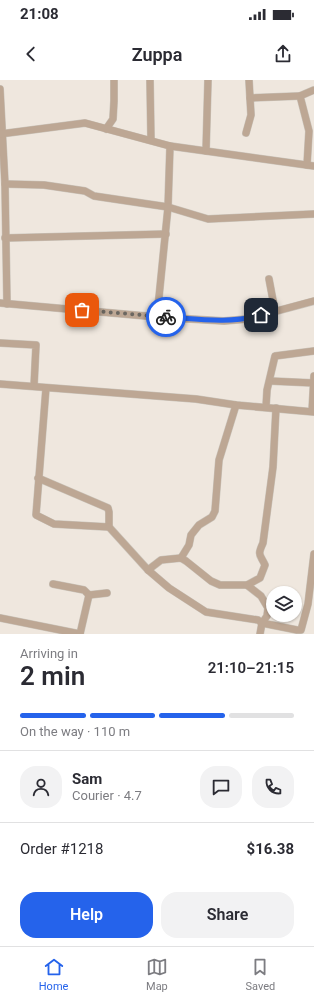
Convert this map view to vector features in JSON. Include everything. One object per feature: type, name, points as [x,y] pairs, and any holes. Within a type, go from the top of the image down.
[{"type":"street","points":[[106,129],[113,119],[114,80]]},
{"type":"street","points":[[150,80],[151,140]]},
{"type":"street","points":[[206,151],[208,80]]},
{"type":"street","points":[[246,133],[251,115],[250,80]]},
{"type":"street","points":[[0,89],[1,134],[5,184],[4,303],[157,317],[224,321],[247,319],[314,301]]},
{"type":"street","points":[[250,98],[300,96],[314,90]]},
{"type":"street","points":[[1,134],[85,124],[170,146],[310,166],[309,131],[300,96]]},
{"type":"street","points":[[157,317],[168,208],[170,146]]},
{"type":"street","points":[[5,184],[44,185],[85,191],[94,196],[168,208],[208,219],[314,214]]},
{"type":"street","points":[[4,236],[166,234]]},
{"type":"street","points":[[269,279],[275,311]]},
{"type":"street","points":[[0,343],[36,345],[34,386]]},
{"type":"street","points":[[266,407],[267,390],[275,356],[314,351]]},
{"type":"street","points":[[0,384],[196,399],[236,405],[313,412],[314,381],[270,381]]},
{"type":"street","points":[[46,388],[36,515],[54,524],[109,527]]},
{"type":"street","points":[[181,558],[189,545],[190,536],[199,525],[212,517],[215,510],[219,460],[236,405]]},
{"type":"street","points":[[148,570],[161,560],[181,558],[211,581],[220,585],[247,585],[260,578],[265,565],[259,554],[263,543],[272,474],[276,408]]},
{"type":"street","points":[[38,478],[108,508],[109,527],[148,570],[169,588],[206,612],[258,620],[301,630],[308,604],[314,554]]},
{"type":"street","points":[[53,584],[84,590],[89,595]]},
{"type":"street","points":[[247,585],[261,596],[268,608],[267,616],[262,622],[260,634]]},
{"type":"street","points":[[89,595],[107,593]]},
{"type":"street","points":[[0,618],[80,634],[89,595]]},
{"type":"way so far","points":[[82,310],[166,317]]},
{"type":"route","points":[[166,317],[224,321],[247,319],[261,315]]}]
